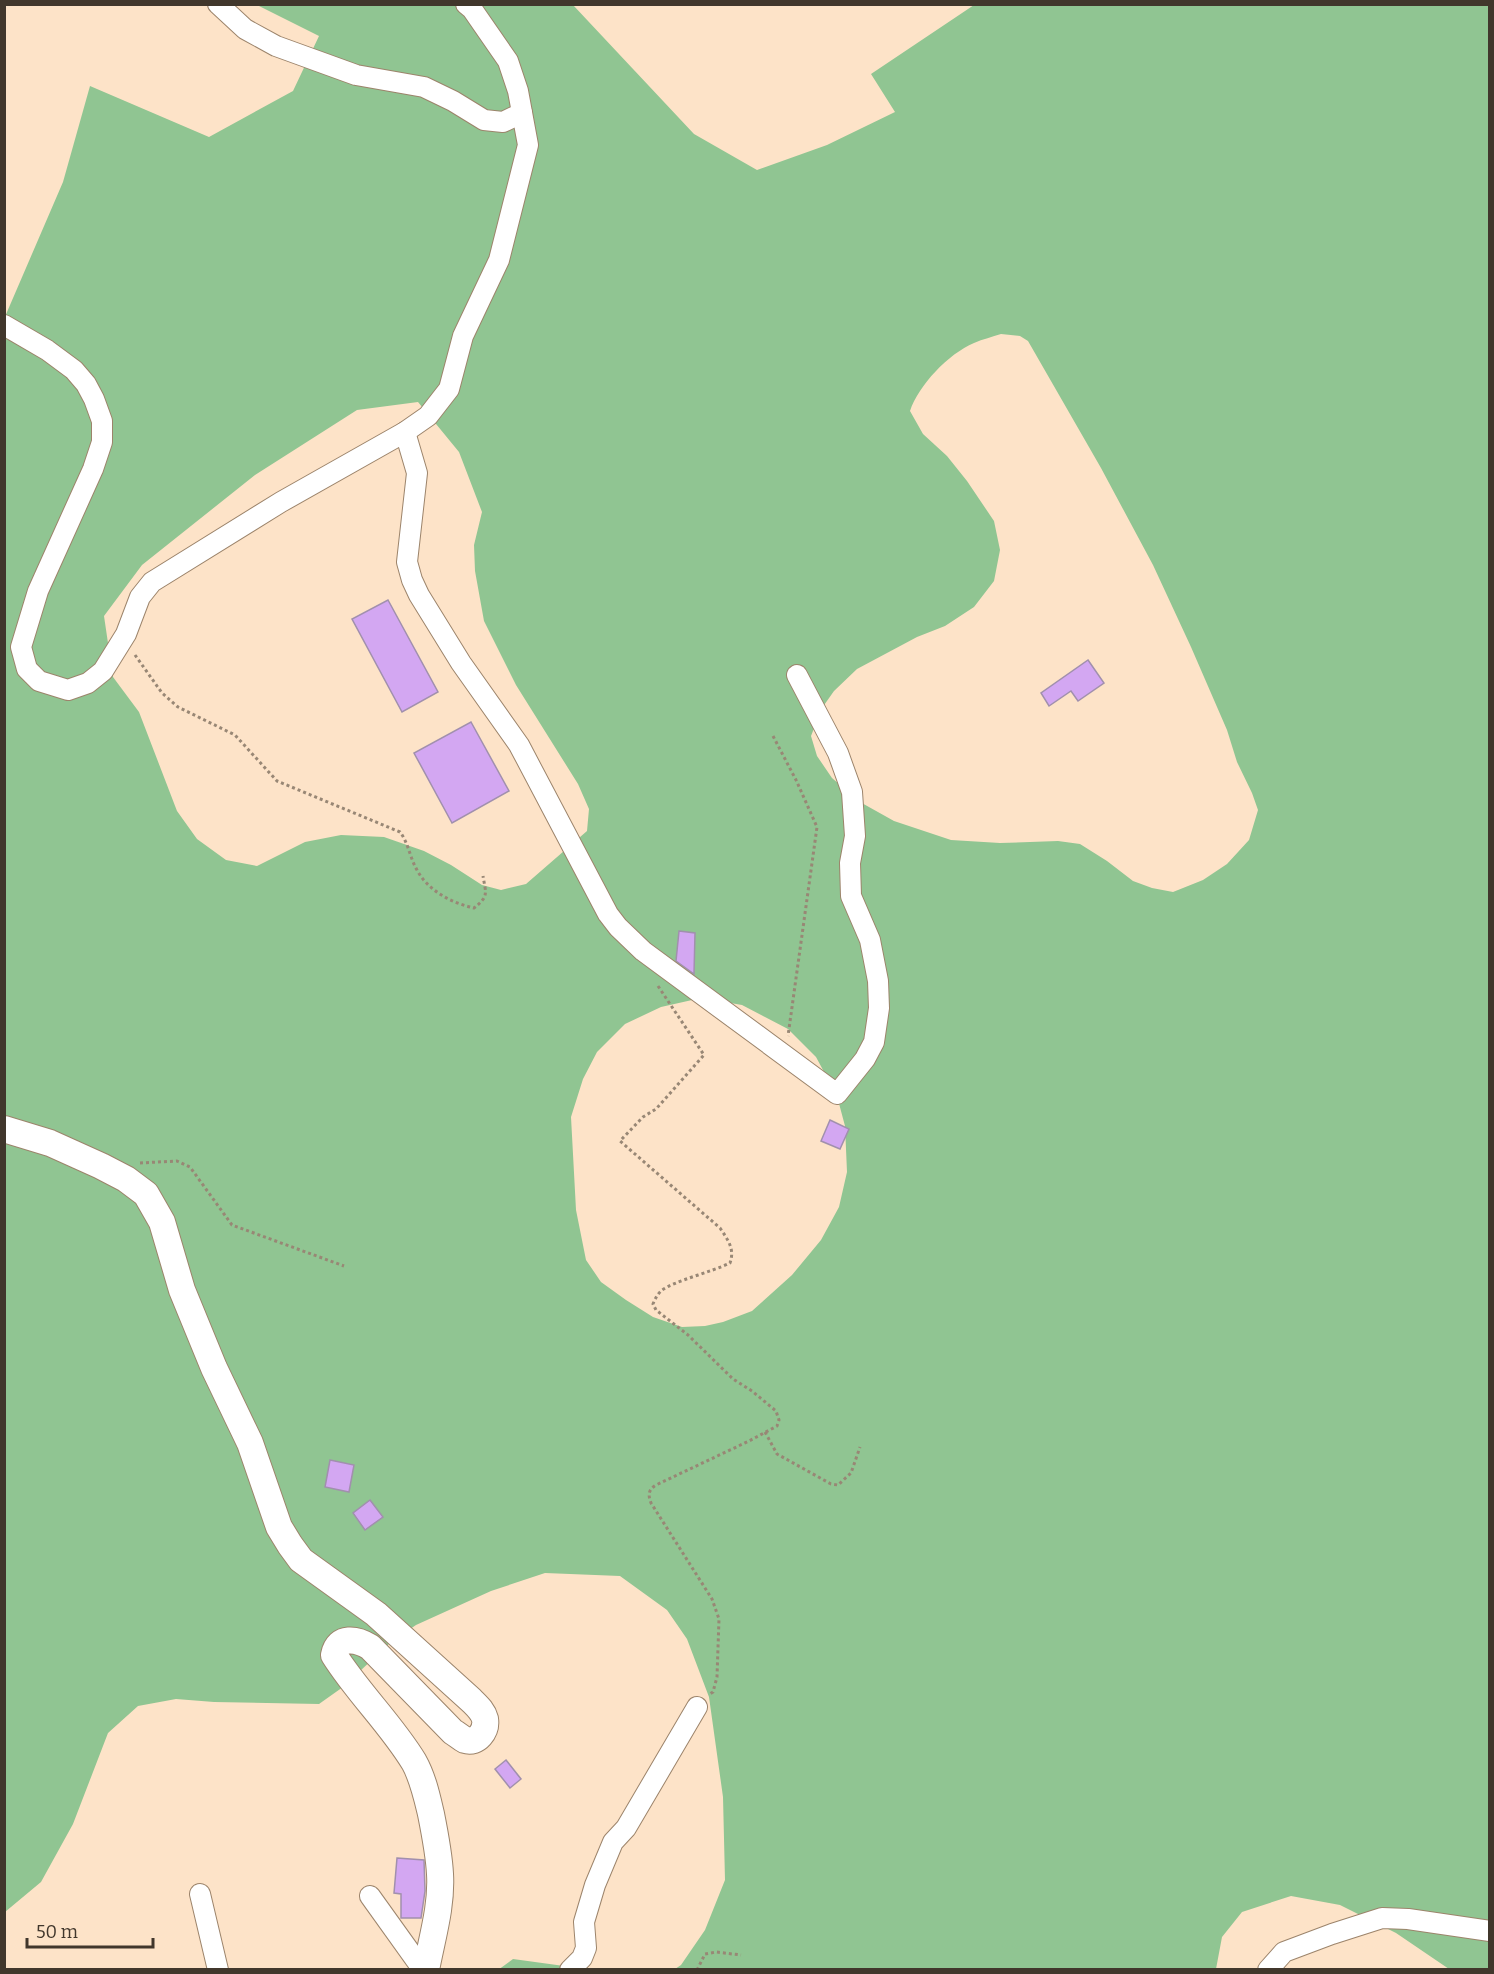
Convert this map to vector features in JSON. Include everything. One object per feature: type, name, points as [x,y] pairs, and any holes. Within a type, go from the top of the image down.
[{"type":"street","points":[[218,4],[245,29],[276,46],[356,75],[424,87],[484,120],[503,122],[522,113]]},
{"type":"street","points":[[4,325],[47,350],[74,370],[86,384],[102,421],[102,442],[93,469],[38,591],[21,647],[27,669],[39,681],[68,690],[88,683],[104,671],[123,639],[140,597],[152,582],[281,502],[405,432],[428,416],[449,389],[464,336],[499,260],[528,145],[518,91],[508,61],[472,9],[466,4]]},
{"type":"street","points":[[405,432],[417,473],[407,562],[419,595],[460,663],[519,745],[608,914],[641,949],[837,1094],[865,1059],[874,1042],[879,1008],[878,981],[870,940],[851,896],[850,862],[855,836],[852,792],[838,753],[797,675]]},
{"type":"street","points":[[4,1129],[50,1143],[117,1174],[146,1194],[162,1222],[182,1290],[214,1368],[250,1443],[279,1527],[290,1545],[301,1560],[376,1614],[482,1712],[485,1726],[481,1735],[474,1740],[464,1739],[453,1732],[370,1647],[359,1640],[354,1640],[344,1642],[335,1650],[334,1655],[344,1671],[387,1723],[415,1764],[426,1792],[440,1875],[435,1929],[424,1970]]},
{"type":"street","points":[[570,1970],[582,1958],[586,1948],[584,1922],[613,1842],[626,1828],[697,1707]]},
{"type":"street","points":[[200,1894],[218,1970]]},
{"type":"street","points":[[370,1896],[424,1970]]},
{"type":"street","points":[[1273,1967],[1284,1952],[1382,1918],[1408,1918],[1490,1931]]},
{"type":"path","points":[[123,639],[162,693],[178,707],[234,735],[277,781],[400,832],[417,871],[428,886],[474,908],[486,896],[483,876]]},
{"type":"path","points":[[773,736],[817,827],[785,1055]]},
{"type":"path","points":[[641,949],[645,967],[704,1055],[656,1109],[643,1117],[620,1141],[720,1228],[731,1244],[733,1255],[730,1263],[718,1270],[666,1288],[658,1294],[653,1304],[656,1310],[688,1335],[733,1379],[752,1390],[776,1411],[779,1420],[777,1426],[656,1485],[650,1489],[648,1495],[712,1599],[719,1619],[717,1677],[713,1692],[697,1707]]},
{"type":"path","points":[[117,1174],[142,1162],[177,1161],[190,1167],[232,1225],[344,1266]]},
{"type":"path","points":[[765,1432],[777,1454],[831,1484],[838,1485],[851,1473],[860,1447]]},
{"type":"path","points":[[697,1970],[705,1954],[716,1952],[741,1955]]},
{"type":"green space","points":[[257,5],[573,5],[694,134],[757,170],[827,145],[895,112],[871,74],[974,5],[1489,5],[1489,1969],[1449,1969],[1396,1933],[1340,1905],[1291,1896],[1242,1912],[1222,1937],[1216,1969],[675,1969],[681,1965],[705,1930],[725,1880],[723,1797],[709,1697],[687,1639],[667,1610],[620,1576],[545,1573],[491,1591],[416,1625],[391,1642],[343,1687],[319,1704],[176,1699],[138,1706],[108,1733],[73,1824],[41,1882],[5,1912],[4,319],[63,182],[90,86],[209,137],[293,91],[319,36]],"holes":[[[1001,334],[1020,336],[1028,341],[1101,468],[1153,565],[1191,647],[1258,810],[1249,840],[1227,864],[1203,880],[1173,892],[1133,881],[1080,844],[1058,841],[1000,843],[951,840],[894,821],[860,802],[832,778],[817,756],[811,736],[822,708],[834,691],[857,669],[917,637],[945,626],[974,607],[994,581],[1000,550],[994,521],[947,456],[923,434],[910,411],[927,381],[945,362],[964,348]],[[418,402],[459,452],[482,512],[474,545],[475,571],[484,621],[516,685],[578,784],[589,809],[587,831],[526,884],[501,890],[482,885],[424,851],[384,837],[341,835],[305,842],[257,866],[226,860],[197,839],[177,811],[139,712],[113,677],[104,616],[142,565],[255,475],[357,410]],[[701,998],[742,1005],[788,1029],[816,1057],[837,1096],[845,1126],[847,1172],[839,1207],[821,1240],[792,1275],[752,1311],[705,1326],[682,1327],[653,1317],[601,1282],[586,1260],[576,1210],[571,1117],[583,1079],[597,1052],[625,1024],[661,1007]]]},
{"type":"green space","points":[[513,1959],[586,1969],[498,1970]]},
{"type":"building","points":[[388,600],[438,692],[402,712],[352,619]]},
{"type":"building","points":[[1088,660],[1104,683],[1078,701],[1071,691],[1049,706],[1041,693]]},
{"type":"building","points":[[471,722],[509,791],[452,823],[414,753]]},
{"type":"building","points":[[679,931],[695,933],[694,974],[676,961]]},
{"type":"building","points":[[830,1120],[849,1129],[840,1149],[821,1141]]},
{"type":"building","points":[[330,1460],[354,1465],[349,1492],[325,1487]]},
{"type":"building","points":[[370,1500],[383,1517],[365,1530],[353,1513]]},
{"type":"building","points":[[506,1760],[521,1779],[510,1788],[495,1769]]},
{"type":"building","points":[[397,1858],[424,1860],[425,1891],[421,1918],[401,1918],[401,1894],[394,1893]]}]
